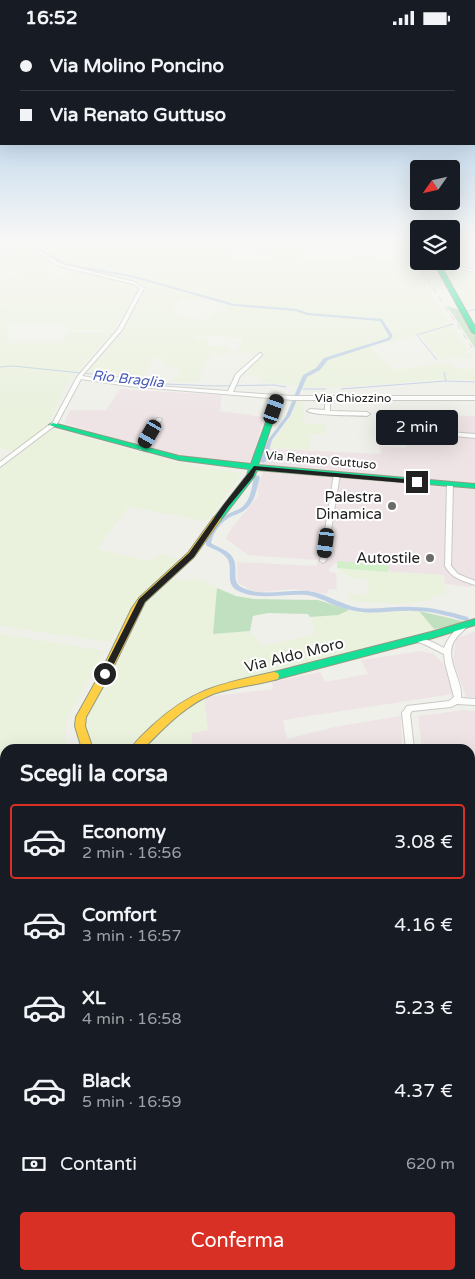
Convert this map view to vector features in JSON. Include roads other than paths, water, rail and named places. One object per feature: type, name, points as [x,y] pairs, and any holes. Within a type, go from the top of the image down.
[{"type":"street","points":[[0,465],[53,425],[80,375],[120,329],[136,300]]},
{"type":"street","points":[[457,300],[475,332]]},
{"type":"street","points":[[231,391],[243,369],[260,355]]},
{"type":"street","name":"Via Chiozzino","points":[[80,375],[128,385],[231,391],[278,397],[328,399],[475,398]]},
{"type":"street","points":[[86,744],[80,726],[81,717],[105,674],[137,608],[142,600],[191,555],[226,505],[251,475],[278,397]]},
{"type":"street","points":[[327,412],[328,399]]},
{"type":"street","points":[[310,411],[367,414]]},
{"type":"street","points":[[142,449],[159,419]]},
{"type":"street","name":"Via Renato Guttuso","points":[[53,425],[179,458],[254,467],[475,486]]},
{"type":"street","points":[[437,433],[475,436]]},
{"type":"street","points":[[323,561],[337,474]]},
{"type":"street","points":[[450,484],[448,565],[454,575],[475,583]]},
{"type":"street","points":[[456,701],[458,697],[446,652],[450,639],[469,624]]},
{"type":"street","name":"Via Aldo Moro","points":[[141,744],[160,725],[184,707],[209,692],[469,624]]},
{"type":"street","points":[[417,639],[428,642],[446,652]]},
{"type":"street","points":[[409,744],[406,713],[410,708],[451,704],[456,701],[475,702]]},
{"type":"waterway","points":[[216,300],[234,305],[297,310],[307,314],[381,320],[391,336],[389,339],[326,359],[318,369],[305,376],[288,416],[270,440],[263,461]]},
{"type":"waterway","points":[[466,311],[475,310]]},
{"type":"waterway","points":[[459,322],[457,312],[460,311]]},
{"type":"waterway","points":[[437,360],[417,335],[453,324]]},
{"type":"waterway","name":"Rio Braglia","points":[[0,367],[13,366],[121,377],[143,383],[213,386],[274,385],[286,387]]},
{"type":"waterway","points":[[444,372],[446,381]]},
{"type":"waterway","name":"Rio Braglia","points":[[341,389],[446,381]]},
{"type":"waterway","name":"Rio Braglia","points":[[446,381],[475,382]]},
{"type":"waterway","name":"Rio Braglia","points":[[303,389],[326,389]]},
{"type":"waterway","points":[[257,477],[247,506],[222,521],[215,528],[208,544],[230,558],[232,562],[233,583],[239,589],[246,592],[263,594],[313,594],[344,607],[359,610],[422,609],[466,619]]},
{"type":"railway","points":[[441,300],[475,352]]},
{"type":"place","name":"Palestra Dinamica","points":[[392,506]]},
{"type":"place","name":"Autostile","points":[[430,558]]}]
